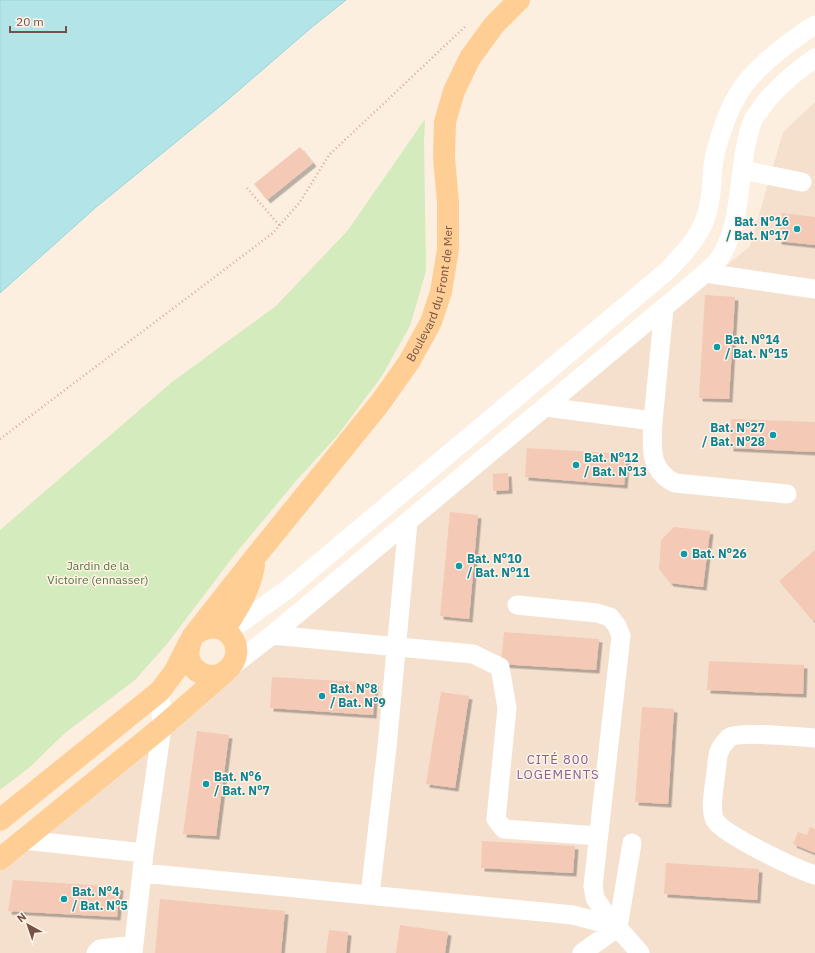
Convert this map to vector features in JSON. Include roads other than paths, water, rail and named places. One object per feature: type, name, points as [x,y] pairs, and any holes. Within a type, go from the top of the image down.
[{"type":"main road","name":"Boulevard du Front de Mer","points":[[0,820],[160,691],[175,670],[191,640],[256,556],[380,403],[409,362],[431,322],[441,292],[448,249],[448,202],[444,158],[446,122],[454,91],[470,58],[494,25],[519,0]]},
{"type":"main road","points":[[226,631],[249,586],[256,556]]},
{"type":"main road","points":[[0,859],[162,727],[228,670],[236,658],[237,649],[234,640],[226,631],[216,627],[208,627],[200,630],[191,640],[188,652],[189,660],[200,673],[208,676],[217,676],[228,670]]},
{"type":"street","points":[[226,631],[289,588],[667,271],[690,247],[702,228],[709,206],[715,155],[725,123],[735,99],[749,79],[773,56],[803,32],[815,25]]},
{"type":"street","points":[[228,670],[600,362],[718,260],[729,241],[735,218],[744,151],[754,119],[770,95],[798,70],[815,58]]},
{"type":"street","points":[[742,170],[802,182]]},
{"type":"street","points":[[705,272],[815,289]]},
{"type":"street","points":[[664,308],[653,421],[652,452],[657,466],[665,478],[675,482],[787,494]]},
{"type":"street","points":[[583,341],[600,362]]},
{"type":"street","points":[[546,407],[653,421]]},
{"type":"street","points":[[370,895],[387,747],[408,522]]},
{"type":"street","points":[[517,605],[597,613],[610,617],[617,626],[621,636],[593,886],[596,898],[605,913],[640,953]]},
{"type":"street","points":[[272,635],[473,654],[500,667],[507,708],[496,819],[504,829],[598,836]]},
{"type":"street","points":[[96,953],[100,949],[134,949],[144,853],[162,727],[160,691]]},
{"type":"street","points":[[815,738],[747,734],[730,736],[719,749],[712,810],[715,820],[720,826],[761,851],[803,871],[815,875]]},
{"type":"street","points":[[24,840],[144,853]]},
{"type":"street","points":[[582,953],[618,927],[632,843]]},
{"type":"street","points":[[142,873],[573,915],[618,927]]},
{"type":"water","points":[[0,0],[346,0],[312,27],[224,103],[95,208],[0,293]]},
{"type":"place","name":"Bat. N°16 / Bat. N°17","points":[[797,229]]},
{"type":"place","name":"Bat. N°14 / Bat. N°15","points":[[717,347]]},
{"type":"place","name":"Bat. N°27 / Bat. N°28","points":[[773,435]]},
{"type":"place","name":"Bat. N°12 / Bat. N°13","points":[[576,465]]},
{"type":"place","name":"Bat. N°26","points":[[684,554]]},
{"type":"place","name":"Bat. N°10 / Bat. N°11","points":[[459,566]]},
{"type":"place","name":"Bat. N°8 / Bat. N°9","points":[[322,696]]},
{"type":"place","name":"Bat. N°6 / Bat. N°7","points":[[206,784]]},
{"type":"place","name":"Bat. N°4 / Bat. N°5","points":[[64,899]]},
{"type":"district","name":"CITÉ 800 LOGEMENTS","points":[[558,766]]},
{"type":"park label","name":"Jardin de la Victoire (ennasser)","points":[[98,573]]}]
